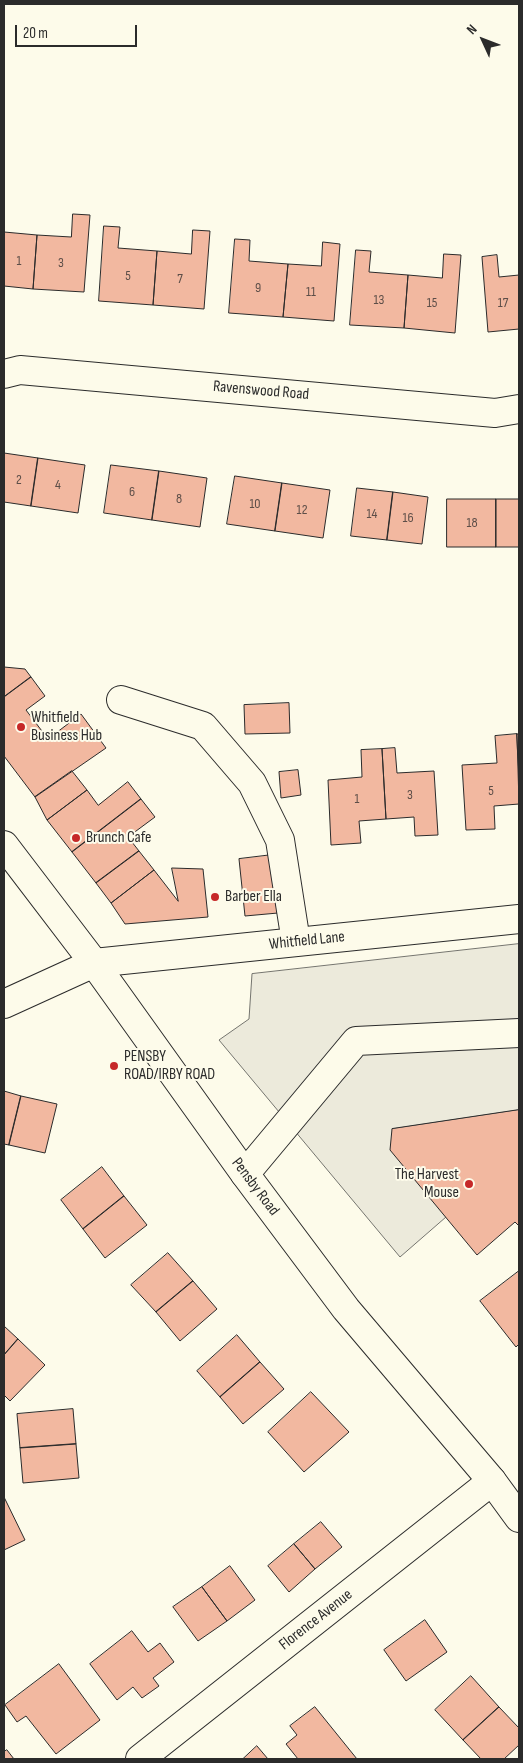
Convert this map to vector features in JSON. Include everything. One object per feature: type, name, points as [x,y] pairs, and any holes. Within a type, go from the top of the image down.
[{"type":"street","name":"Ravenswood Road","points":[[4,374],[20,370],[495,413],[519,409]]},
{"type":"street","points":[[121,700],[203,726],[252,783],[280,840],[296,942]]},
{"type":"street","name":"Pensby Road","points":[[4,845],[94,963],[245,1174],[346,1309],[492,1481],[519,1518]]},
{"type":"street","name":"Whitfield Lane","points":[[4,1004],[94,963],[519,919]]},
{"type":"street","points":[[245,1174],[356,1041],[519,1033]]},
{"type":"street","name":"Florence Avenue","points":[[140,1759],[492,1481]]},
{"type":"shaded area","points":[[519,944],[519,1110],[392,1129],[446,1217],[400,1257],[219,1040],[249,1019],[252,974]]},
{"type":"building","points":[[73,214],[90,215],[84,292],[33,289],[37,235],[71,237]]},
{"type":"building","points":[[104,226],[120,227],[118,248],[157,251],[153,305],[99,301]]},
{"type":"building","points":[[193,230],[210,231],[204,309],[153,305],[157,251],[191,254]]},
{"type":"building","points":[[4,232],[37,235],[33,289],[4,286]]},
{"type":"building","points":[[235,239],[250,240],[249,261],[288,264],[283,317],[229,313]]},
{"type":"building","points":[[323,242],[340,244],[334,321],[283,317],[288,264],[321,266]]},
{"type":"building","points":[[356,250],[371,251],[369,272],[408,275],[404,328],[350,325]]},
{"type":"building","points":[[444,254],[461,255],[455,333],[404,328],[408,275],[442,278]]},
{"type":"building","points":[[497,255],[499,277],[519,275],[519,329],[488,332],[482,257]]},
{"type":"building","points":[[4,453],[38,458],[31,506],[4,502]]},
{"type":"building","points":[[38,458],[85,465],[78,513],[31,506]]},
{"type":"building","points":[[111,465],[159,471],[152,520],[104,513]]},
{"type":"building","points":[[159,471],[207,478],[200,527],[152,520]]},
{"type":"building","points":[[235,476],[282,483],[275,531],[227,524]]},
{"type":"building","points":[[282,483],[330,490],[323,538],[275,531]]},
{"type":"building","points":[[357,488],[393,492],[387,540],[351,536]]},
{"type":"building","points":[[393,492],[428,497],[422,544],[387,540]]},
{"type":"building","points":[[447,499],[496,499],[496,547],[447,547]]},
{"type":"building","points":[[496,499],[519,499],[519,547],[496,547]]},
{"type":"building","points":[[4,667],[25,669],[31,677],[4,697]]},
{"type":"building","name":"Whitfield Business Hub","points":[[31,677],[45,696],[26,710],[48,739],[81,714],[106,748],[35,797],[4,756],[4,697]]},
{"type":"building","points":[[289,703],[290,733],[245,734],[244,705]]},
{"type":"building","points":[[517,734],[519,804],[494,806],[495,829],[466,830],[462,765],[497,763],[495,736]]},
{"type":"building","points":[[517,734],[519,734],[519,777]]},
{"type":"building","points":[[395,748],[397,773],[434,771],[438,835],[415,836],[414,817],[386,819],[382,749]]},
{"type":"building","points":[[382,749],[386,819],[359,821],[361,843],[331,845],[328,780],[362,777],[361,750]]},
{"type":"building","points":[[298,770],[301,795],[281,798],[279,772]]},
{"type":"building","points":[[72,771],[87,790],[47,820],[35,797]]},
{"type":"building","points":[[128,782],[141,799],[72,852],[47,820],[87,790],[98,805]]},
{"type":"building","points":[[141,799],[155,817],[128,837],[139,851],[96,883],[72,852]]},
{"type":"building","points":[[139,851],[154,870],[111,903],[96,883]]},
{"type":"building","points":[[272,855],[278,913],[245,916],[239,859]]},
{"type":"building","points":[[172,868],[203,869],[208,917],[125,924],[111,903],[154,870],[178,901]]},
{"type":"building","points":[[4,1091],[21,1096],[9,1145],[4,1144]]},
{"type":"building","points":[[21,1096],[57,1104],[45,1153],[9,1145]]},
{"type":"building","name":"The Harvest Mouse","points":[[519,1110],[519,1226],[515,1222],[477,1255],[390,1150],[392,1129]]},
{"type":"building","points":[[102,1167],[124,1196],[83,1229],[61,1200]]},
{"type":"building","points":[[124,1196],[147,1225],[105,1258],[83,1229]]},
{"type":"building","points":[[168,1253],[193,1281],[156,1312],[131,1285]]},
{"type":"building","points":[[519,1271],[519,1344],[516,1347],[480,1301]]},
{"type":"building","points":[[193,1281],[217,1309],[180,1341],[156,1312]]},
{"type":"building","points":[[4,1326],[18,1339],[4,1355]]},
{"type":"building","points":[[237,1335],[260,1362],[220,1397],[197,1371]]},
{"type":"building","points":[[18,1339],[45,1365],[10,1401],[4,1395],[4,1355]]},
{"type":"building","points":[[260,1362],[284,1389],[243,1424],[220,1397]]},
{"type":"building","points":[[311,1392],[349,1432],[304,1472],[268,1432]]},
{"type":"building","points":[[73,1409],[76,1444],[20,1448],[17,1414]]},
{"type":"building","points":[[76,1444],[79,1478],[23,1483],[20,1448]]},
{"type":"building","points":[[4,1497],[25,1540],[4,1550]]},
{"type":"building","points":[[321,1522],[342,1547],[315,1569],[294,1544]]},
{"type":"building","points":[[294,1544],[315,1569],[289,1592],[268,1566]]},
{"type":"building","points":[[230,1566],[255,1600],[227,1621],[202,1587]]},
{"type":"building","points":[[202,1587],[227,1621],[198,1641],[173,1607]]},
{"type":"building","points":[[425,1620],[447,1652],[406,1681],[384,1650]]},
{"type":"building","points":[[132,1631],[148,1652],[160,1643],[174,1662],[153,1678],[159,1686],[142,1698],[133,1687],[117,1700],[90,1664]]},
{"type":"building","points":[[59,1664],[100,1720],[56,1754],[26,1716],[17,1722],[5,1705]]},
{"type":"building","points":[[471,1676],[499,1707],[463,1740],[435,1710]]},
{"type":"building","points":[[315,1707],[357,1759],[298,1759],[286,1744],[297,1735],[290,1726]]},
{"type":"building","points":[[499,1707],[519,1728],[519,1745],[504,1759],[481,1759],[463,1740]]},
{"type":"building","points":[[257,1746],[268,1759],[243,1759]]},
{"type":"building","points":[[7,1750],[14,1759],[4,1759],[4,1752]]},
{"type":"place","name":"Whitfield Business Hub","points":[[21,727]]},
{"type":"place","name":"Brunch Cafe","points":[[76,838]]},
{"type":"place","name":"Barber Ella","points":[[215,897]]},
{"type":"place","name":"PENSBY ROAD/IRBY ROAD","points":[[114,1066]]},
{"type":"place","name":"The Harvest Mouse","points":[[469,1184]]}]
